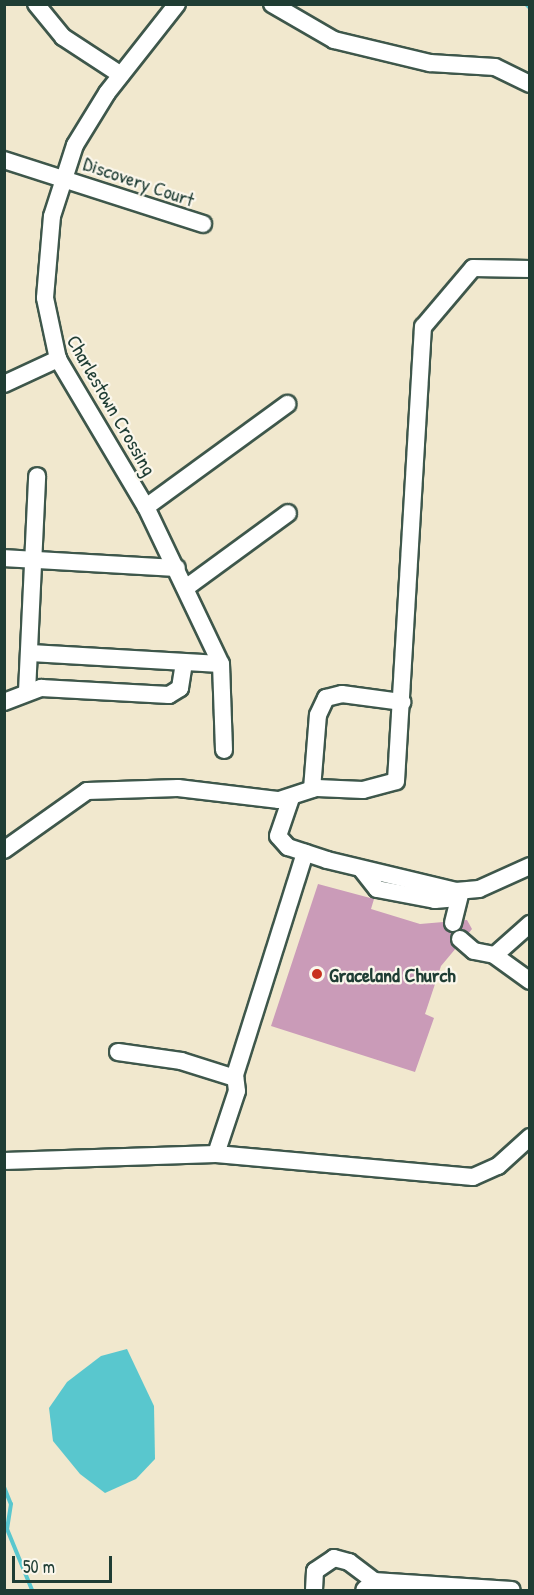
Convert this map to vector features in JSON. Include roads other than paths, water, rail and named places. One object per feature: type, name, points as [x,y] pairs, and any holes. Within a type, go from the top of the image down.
[{"type":"street","points":[[36,4],[63,37],[121,75]]},
{"type":"street","name":"Charlestown Crossing","points":[[177,4],[121,75],[85,127],[61,177],[45,287],[47,327],[58,359],[146,507],[187,587],[221,664]]},
{"type":"street","points":[[272,4],[334,40],[430,63],[495,67],[530,84]]},
{"type":"street","name":"Discovery Court","points":[[4,160],[203,224]]},
{"type":"street","points":[[4,850],[87,791],[178,788],[303,793],[363,790],[396,781],[423,327],[473,268],[530,269]]},
{"type":"street","points":[[4,384],[58,359]]},
{"type":"street","points":[[146,507],[287,404]]},
{"type":"street","points":[[27,692],[37,476]]},
{"type":"street","points":[[187,587],[288,513]]},
{"type":"street","points":[[4,558],[177,568]]},
{"type":"street","points":[[30,653],[221,664],[224,750]]},
{"type":"street","points":[[4,702],[41,688],[169,695],[180,688],[184,662]]},
{"type":"street","points":[[402,702],[342,694],[326,698],[318,715],[303,793],[278,836],[305,853],[362,870],[460,894],[479,889],[530,866]]},
{"type":"street","points":[[216,1154],[237,1091],[235,1078],[239,1061],[305,853]]},
{"type":"street","points":[[453,923],[460,894]]},
{"type":"street","points":[[494,955],[530,924]]},
{"type":"street","points":[[460,939],[474,951],[494,955],[530,981]]},
{"type":"street","points":[[118,1052],[181,1061],[235,1078]]},
{"type":"street","points":[[4,1161],[216,1154],[473,1177],[498,1166],[530,1137]]},
{"type":"street","points":[[314,1590],[315,1571],[334,1558],[349,1562],[369,1586],[512,1590]]},
{"type":"water","points":[[127,1349],[154,1406],[155,1459],[136,1479],[105,1493],[80,1474],[53,1441],[49,1408],[67,1382],[101,1356]]},
{"type":"waterway","points":[[526,4],[530,8]]},
{"type":"waterway","points":[[4,1487],[11,1504],[7,1529],[32,1590]]},
{"type":"place","name":"Graceland Church","points":[[317,974]]}]
